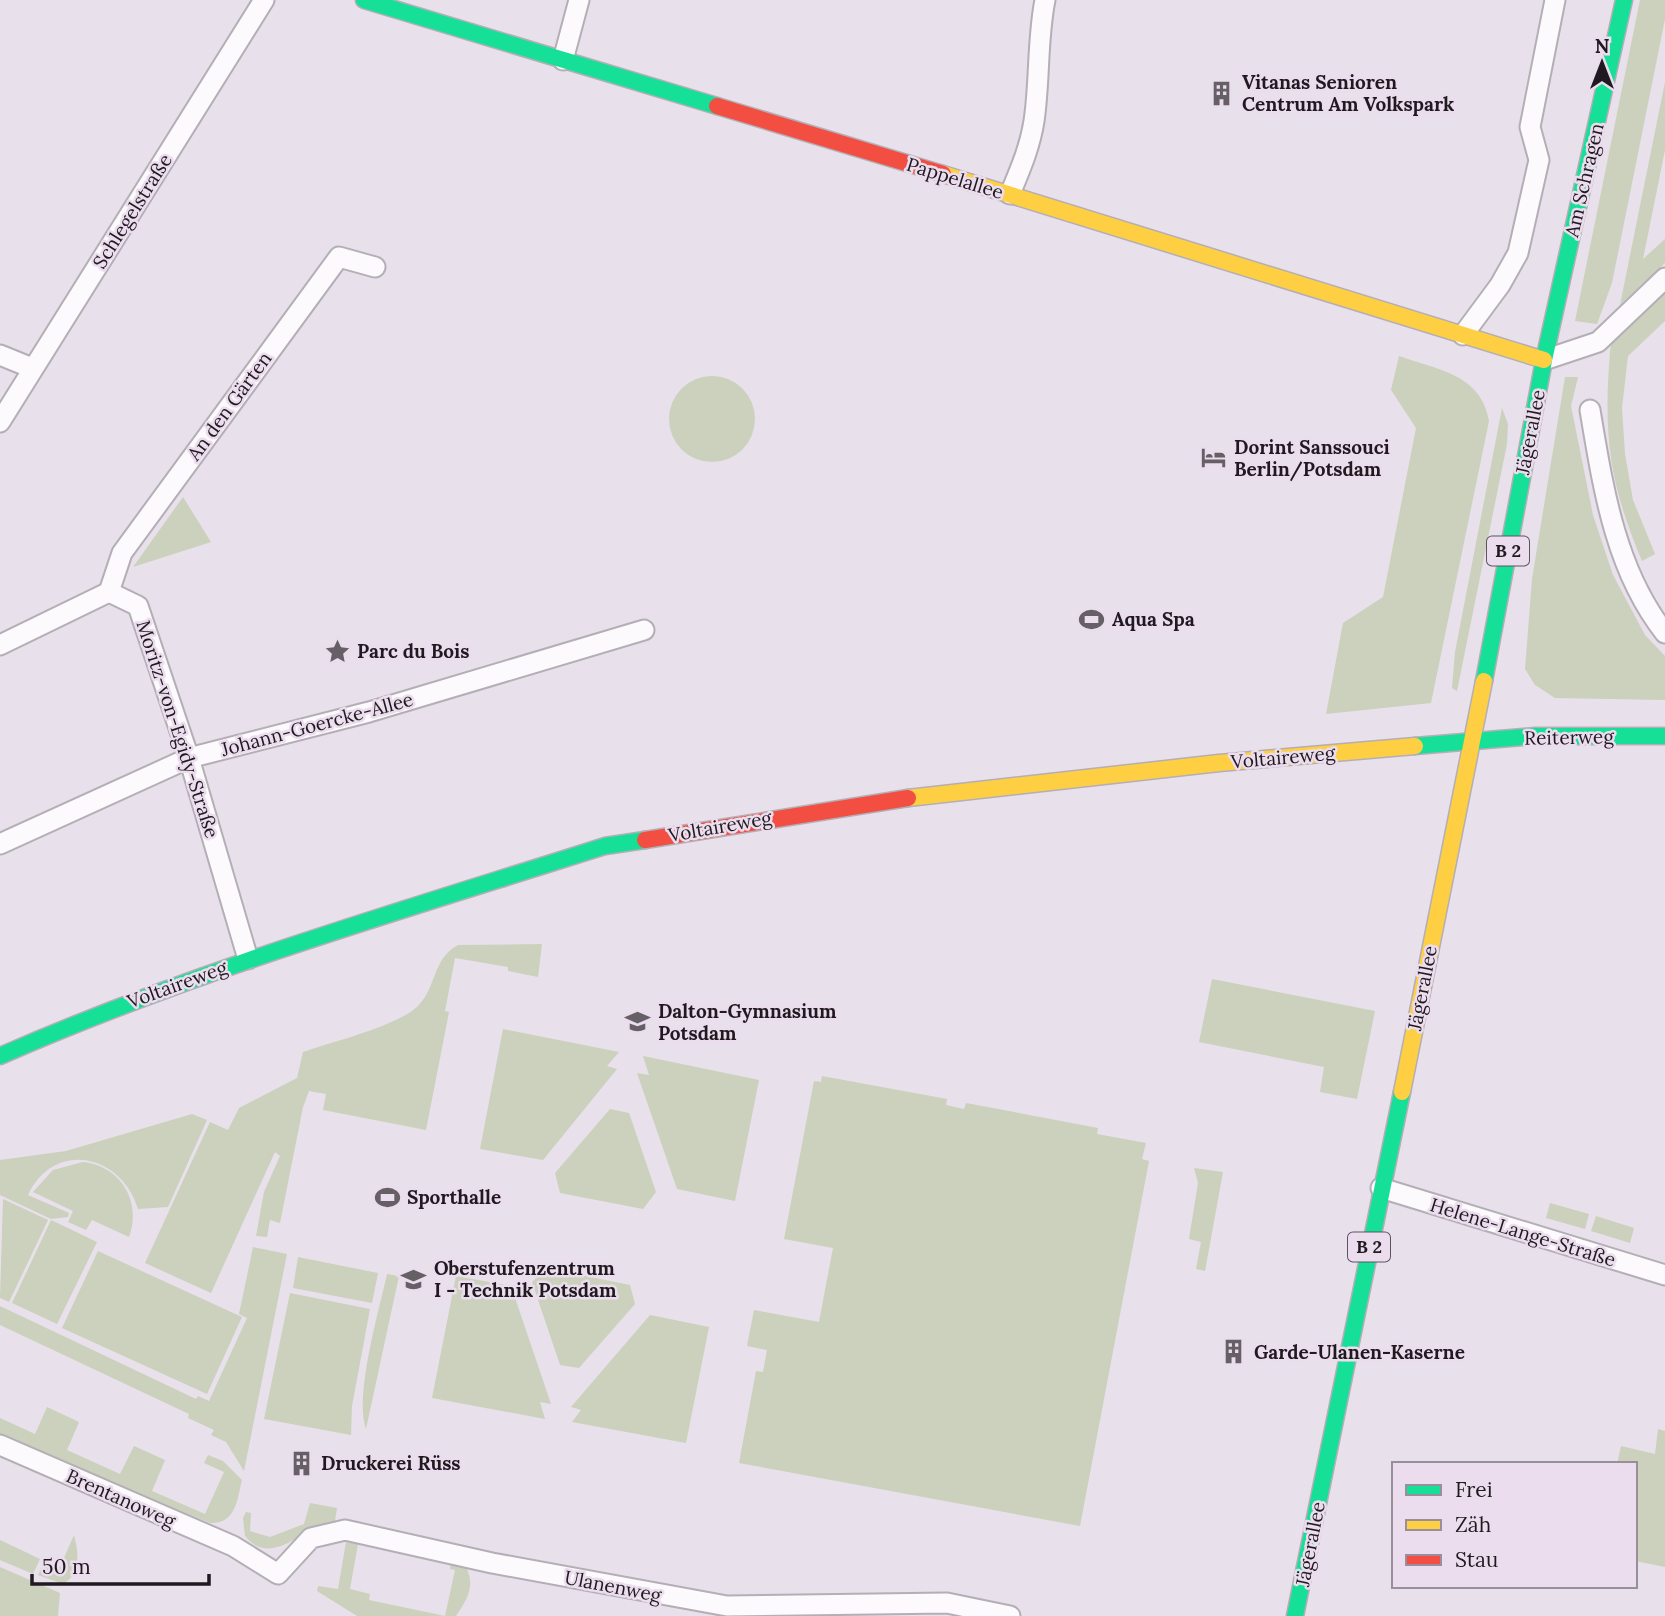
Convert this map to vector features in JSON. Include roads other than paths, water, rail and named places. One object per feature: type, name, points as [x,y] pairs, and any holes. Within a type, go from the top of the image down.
[{"type":"street","name":"Schlegelstraße","points":[[0,422],[264,0]]},
{"type":"street","name":"Pappelallee","points":[[364,0],[1010,194],[1544,360]]},
{"type":"street","points":[[563,60],[579,0]]},
{"type":"street","points":[[1010,194],[1026,156],[1034,120],[1040,26],[1045,0]]},
{"type":"street","points":[[1463,335],[1500,285],[1518,253],[1538,160],[1530,127],[1555,0]]},
{"type":"street","name":"Am Schragen","points":[[1544,360],[1624,0]]},
{"type":"street","name":"An den Gärten","points":[[109,592],[122,553],[339,257],[375,267]]},
{"type":"street","points":[[1544,360],[1598,342],[1665,278]]},
{"type":"street","points":[[0,355],[32,368]]},
{"type":"street","name":"Jägerallee","points":[[1295,1616],[1473,741],[1544,360]]},
{"type":"street","points":[[1590,410],[1602,481],[1618,544],[1636,587],[1665,633]]},
{"type":"street","points":[[0,645],[109,592]]},
{"type":"street","name":"Moritz-von-Egidy-Straße","points":[[109,592],[138,606],[190,758],[248,958]]},
{"type":"street","name":"Johann-Goercke-Allee","points":[[0,844],[190,758],[369,712],[644,630]]},
{"type":"street","name":"Reiterweg","points":[[1473,741],[1536,736],[1665,736]]},
{"type":"street","name":"Voltaireweg","points":[[0,1056],[105,1010],[248,958],[605,846],[943,792],[1219,762],[1473,741]]},
{"type":"street","name":"Helene-Lange-Straße","points":[[1381,1188],[1665,1275]]},
{"type":"street","name":"Brentanoweg","points":[[0,1445],[233,1546],[278,1574]]},
{"type":"street","name":"Ulanenweg","points":[[278,1574],[311,1538],[345,1530],[492,1563],[727,1606],[947,1603],[1010,1616]]},
{"type":"place","name":"Vitanas Senioren Centrum Am Volkspark","points":[[1222,93]]},
{"type":"place","name":"Dorint Sanssouci Berlin/Potsdam","points":[[1214,458]]},
{"type":"place","name":"Aqua Spa","points":[[1092,619]]},
{"type":"place","name":"Parc du Bois","points":[[337,651]]},
{"type":"place","name":"Dalton-Gymnasium Potsdam","points":[[638,1022]]},
{"type":"place","name":"Sporthalle","points":[[387,1197]]},
{"type":"place","name":"Oberstufenzentrum I - Technik Potsdam","points":[[414,1279]]},
{"type":"place","name":"Garde-Ulanen-Kaserne","points":[[1234,1352]]},
{"type":"place","name":"Druckerei Rüss","points":[[301,1463]]}]
